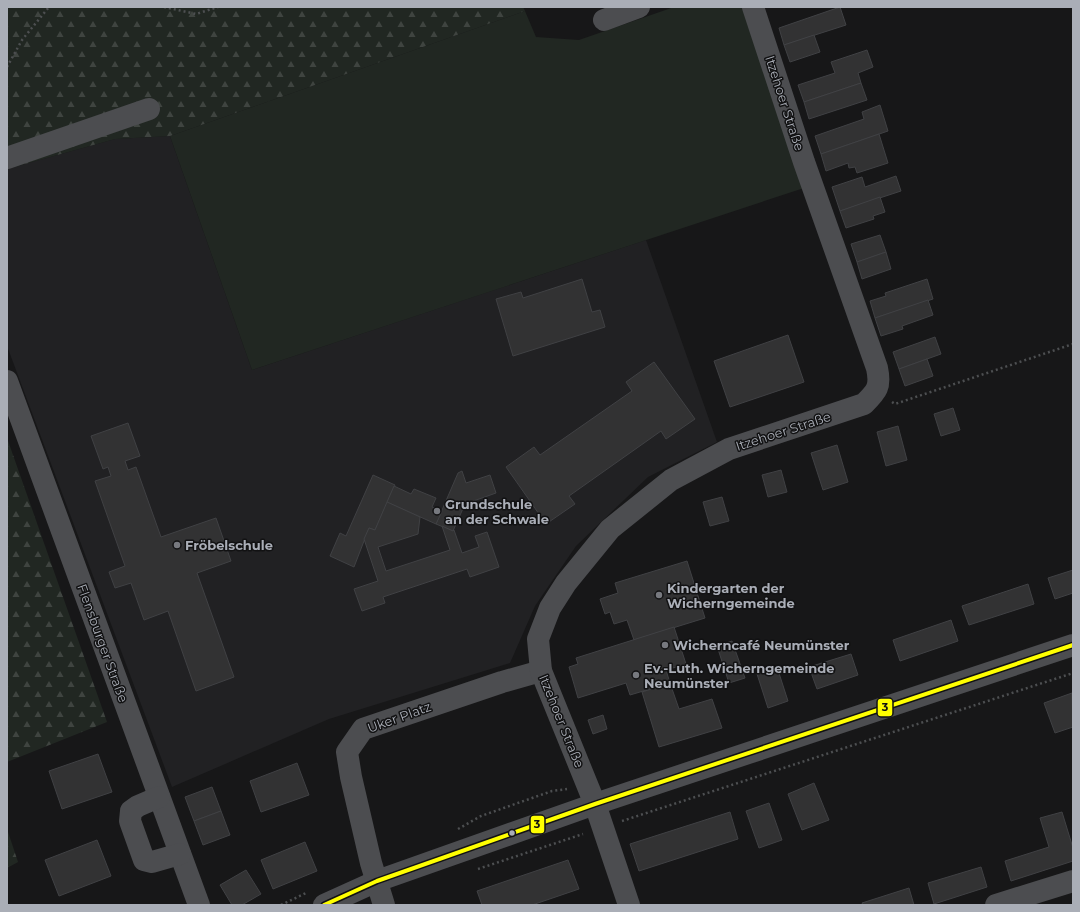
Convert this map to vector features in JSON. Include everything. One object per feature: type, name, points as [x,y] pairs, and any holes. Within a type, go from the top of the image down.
[{"type":"street","points":[[604,20],[639,7]]},
{"type":"street","name":"Itzehoer Straße","points":[[629,905],[604,827],[541,671],[538,639],[550,608],[566,583],[610,529],[671,480],[729,449],[864,404],[877,391],[880,381],[877,368],[804,162],[753,7]]},
{"type":"street","points":[[7,158],[149,109]]},
{"type":"street","name":"Flensburger Straße","points":[[7,380],[199,905]]},
{"type":"street","points":[[324,905],[377,881],[595,804],[1073,645]]},
{"type":"street","name":"Uker Platz","points":[[384,905],[371,863],[347,752],[363,729],[502,682],[541,671]]},
{"type":"street","points":[[159,797],[138,806],[131,812],[130,821],[144,860],[152,862],[180,854]]},
{"type":"street","points":[[996,905],[1073,881]]},
{"type":"path","points":[[7,67],[22,40],[49,7]]},
{"type":"path","points":[[164,7],[196,14],[218,7]]},
{"type":"path","points":[[877,391],[895,404],[1073,344]]},
{"type":"path","points":[[471,872],[1073,672]]},
{"type":"shaded area","points":[[170,136],[252,370],[646,240],[717,442],[648,477],[576,546],[535,606],[510,663],[329,719],[172,787],[7,346],[7,169],[115,139]]},
{"type":"green space","points":[[7,7],[523,7],[525,11],[170,136],[115,139],[7,169]]},
{"type":"green space","points":[[674,7],[744,7],[804,188],[252,370],[170,136],[525,11],[536,37],[579,40]]},
{"type":"green space","points":[[7,438],[107,722],[7,762]]},
{"type":"green space","points":[[7,829],[18,862],[7,868]]},
{"type":"building","points":[[840,7],[846,25],[784,45],[779,28]]},
{"type":"building","points":[[814,35],[820,52],[790,62],[784,45]]},
{"type":"building","points":[[867,50],[873,67],[858,73],[861,83],[804,102],[798,85],[835,73],[831,62]]},
{"type":"building","points":[[861,83],[867,100],[809,119],[804,102]]},
{"type":"building","points":[[880,105],[888,131],[821,154],[815,136],[864,119],[862,112]]},
{"type":"building","points":[[879,134],[888,163],[857,173],[855,167],[849,168],[848,163],[826,171],[821,154]]},
{"type":"building","points":[[896,176],[901,191],[840,211],[832,187],[862,177],[865,187]]},
{"type":"building","points":[[880,197],[885,212],[873,216],[874,219],[846,228],[840,211]]},
{"type":"building","points":[[880,235],[886,252],[857,262],[851,244]]},
{"type":"building","points":[[886,252],[891,269],[862,279],[857,262]]},
{"type":"building","points":[[582,279],[592,312],[600,310],[605,327],[513,356],[496,299],[521,292],[523,298]]},
{"type":"building","points":[[927,279],[933,299],[875,318],[870,301],[886,296],[885,293]]},
{"type":"building","points":[[928,300],[933,315],[902,326],[903,329],[881,336],[875,318]]},
{"type":"building","points":[[788,335],[804,382],[730,407],[714,361]]},
{"type":"building","points":[[935,337],[941,354],[899,369],[893,352]]},
{"type":"building","points":[[927,359],[933,376],[905,386],[899,369]]},
{"type":"building","points":[[654,362],[695,419],[666,439],[661,431],[569,496],[575,504],[546,524],[506,467],[534,447],[540,455],[632,391],[626,382]]},
{"type":"building","points":[[953,408],[960,430],[941,436],[934,414]]},
{"type":"building","points":[[128,423],[140,456],[125,461],[128,470],[136,467],[161,537],[216,518],[231,561],[197,573],[234,677],[196,691],[168,611],[144,620],[131,583],[115,588],[109,572],[125,566],[95,481],[111,476],[108,467],[103,469],[91,436]]},
{"type":"building","points":[[898,426],[907,460],[886,466],[877,432]]},
{"type":"building","points":[[837,445],[848,482],[823,490],[811,453]]},
{"type":"building","points":[[781,470],[787,492],[768,497],[762,475]]},
{"type":"building","points":[[462,471],[466,483],[490,475],[496,493],[465,504],[453,531],[436,524],[458,473]]},
{"type":"building","points":[[373,475],[395,485],[375,530],[369,528],[354,567],[330,556],[340,533],[346,536]]},
{"type":"building","points":[[394,486],[411,494],[414,489],[436,498],[432,507],[442,511],[436,524],[387,502]]},
{"type":"building","points":[[722,497],[729,521],[710,526],[703,502]]},
{"type":"building","points":[[387,502],[420,517],[418,534],[378,547],[386,571],[450,550],[442,526],[453,531],[454,530],[462,553],[479,547],[475,536],[487,532],[499,567],[470,577],[467,569],[383,597],[385,603],[362,611],[354,589],[378,581],[364,539],[369,528],[375,530]]},
{"type":"building","points":[[687,561],[705,618],[634,640],[627,620],[614,624],[610,612],[605,614],[600,599],[618,593],[615,583]]},
{"type":"building","points":[[1073,570],[1073,593],[1055,599],[1048,578]]},
{"type":"building","points":[[1028,584],[1034,604],[969,625],[962,606]]},
{"type":"building","points":[[951,620],[958,641],[900,661],[893,640]]},
{"type":"building","points":[[674,627],[686,664],[666,670],[670,683],[630,695],[626,683],[578,698],[569,667],[578,664],[576,658]]},
{"type":"building","points":[[732,641],[745,678],[729,683],[717,646]]},
{"type":"building","points":[[851,654],[858,675],[817,689],[809,667]]},
{"type":"building","points":[[777,667],[788,701],[768,708],[757,674]]},
{"type":"building","points":[[670,683],[679,709],[712,699],[722,728],[659,747],[642,692]]},
{"type":"building","points":[[1072,693],[1073,727],[1055,733],[1044,703]]},
{"type":"building","points":[[603,715],[607,729],[593,734],[588,720]]},
{"type":"building","points":[[98,754],[112,792],[62,809],[49,771]]},
{"type":"building","points":[[297,763],[309,795],[261,812],[250,781]]},
{"type":"building","points":[[814,783],[829,820],[802,830],[788,794]]},
{"type":"building","points":[[212,787],[221,811],[194,821],[185,797]]},
{"type":"building","points":[[769,803],[782,840],[759,848],[746,811]]},
{"type":"building","points":[[221,811],[230,835],[203,845],[194,821]]},
{"type":"building","points":[[730,812],[738,839],[639,871],[630,844]]},
{"type":"building","points":[[1062,812],[1073,848],[1073,861],[1011,881],[1005,861],[1049,847],[1040,818]]},
{"type":"building","points":[[97,840],[111,876],[59,896],[45,860]]},
{"type":"building","points":[[305,842],[317,871],[273,889],[261,860]]},
{"type":"building","points":[[568,860],[579,889],[532,905],[482,905],[477,891]]},
{"type":"building","points":[[981,867],[987,887],[934,904],[928,883]]},
{"type":"building","points":[[246,870],[261,894],[242,905],[232,905],[220,885]]},
{"type":"building","points":[[909,888],[914,905],[863,905],[862,903]]},
{"type":"transit line","name":"3","points":[[324,905],[377,881],[595,804],[1073,645]]},
{"type":"place","name":"Grundschule an der Schwale","points":[[437,511]]},
{"type":"place","name":"Fröbelschule","points":[[177,545]]},
{"type":"place","name":"Kindergarten der Wicherngemeinde","points":[[659,595]]},
{"type":"place","name":"Wicherncafé Neumünster","points":[[665,645]]},
{"type":"place","name":"Ev.-Luth. Wicherngemeinde Neumünster","points":[[636,675]]}]
